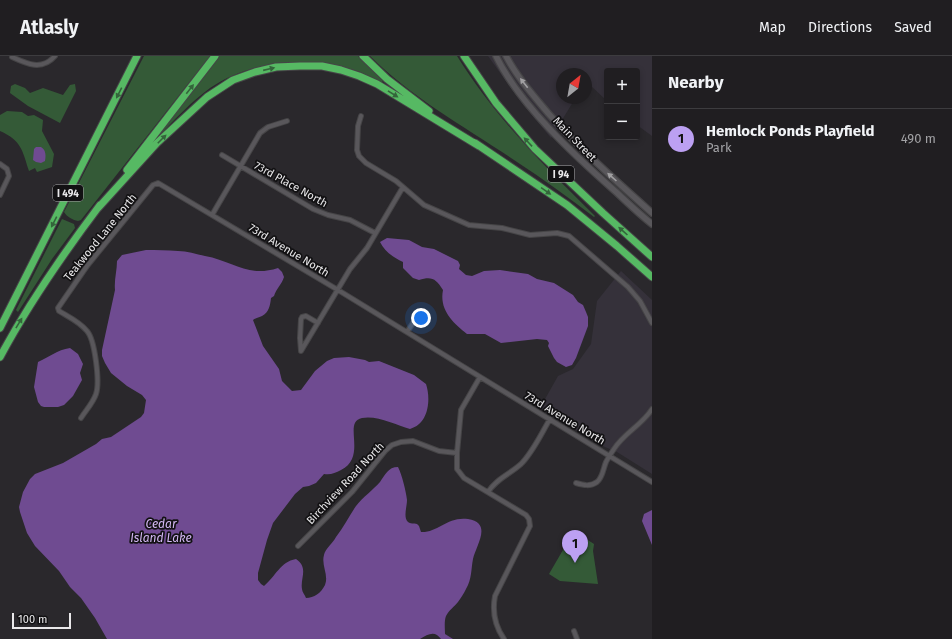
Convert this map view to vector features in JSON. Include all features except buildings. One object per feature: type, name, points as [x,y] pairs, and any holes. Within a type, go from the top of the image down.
[{"type":"highway","points":[[98,208],[215,56]]},
{"type":"highway","name":"I 94","points":[[363,56],[402,91],[454,129],[567,205],[652,277]]},
{"type":"highway","name":"I 94","points":[[465,56],[504,112],[535,149],[652,257]]},
{"type":"highway","name":"I 494","points":[[0,328],[137,57]]},
{"type":"highway","points":[[98,208],[157,143],[207,97],[233,80],[255,72],[276,67],[322,66],[359,76],[377,84],[479,146]]},
{"type":"highway","name":"I 494","points":[[0,356],[28,307],[54,268],[98,208]]},
{"type":"street","points":[[12,57],[27,64],[38,66],[49,62],[55,56]]},
{"type":"street","name":"Main Street","points":[[496,56],[520,93],[558,137],[652,224]]},
{"type":"street","name":"Main Street","points":[[506,56],[538,101],[563,129],[590,157],[652,212]]},
{"type":"street","points":[[361,116],[358,126],[357,150],[359,156],[366,163],[396,181],[424,205],[469,225],[502,228],[530,235],[558,232],[574,239],[628,287],[640,301],[652,323]]},
{"type":"street","points":[[212,215],[258,137],[268,127],[287,121]]},
{"type":"street","name":"73rd Place North","points":[[222,155],[313,209],[328,215],[350,220],[375,234]]},
{"type":"street","points":[[0,164],[7,169],[9,176],[0,195]]},
{"type":"street","name":"Teakwood Lane North","points":[[81,418],[96,393],[97,382],[94,346],[87,330],[59,311],[58,308],[86,266],[155,184],[161,185]]},
{"type":"street","name":"73rd Avenue North","points":[[161,185],[338,290],[652,482]]},
{"type":"street","points":[[318,323],[306,316],[301,318],[301,351],[318,323],[338,290],[350,269],[363,253],[403,187]]},
{"type":"street","points":[[407,332],[415,320]]},
{"type":"street","points":[[480,377],[461,410],[456,467],[464,478],[526,515],[529,519],[530,526],[497,591],[494,600],[495,620],[499,632],[504,639]]},
{"type":"street","points":[[576,483],[588,485],[597,482],[609,456],[619,442],[642,422],[652,409]]},
{"type":"street","points":[[488,492],[494,483],[526,459],[550,420]]},
{"type":"street","name":"Birchview Road North","points":[[298,546],[352,492],[385,451],[392,445],[412,441],[438,451],[457,453]]},
{"type":"street","points":[[574,632],[577,639]]},
{"type":"shaded area","points":[[488,56],[652,56],[652,136],[640,127],[640,68],[604,68],[604,98],[592,87],[592,68],[556,68],[556,104],[572,104],[551,138],[521,102]]},
{"type":"shaded area","points":[[621,271],[652,300],[652,474],[540,408],[558,376],[573,369],[591,344],[597,301]]},
{"type":"green space","points":[[144,56],[210,56],[81,220],[78,221],[72,219],[64,212]]},
{"type":"green space","points":[[219,56],[358,56],[383,81],[381,83],[360,72],[322,64],[303,62],[263,66],[244,71],[227,78],[210,88],[177,117],[159,136],[158,135]]},
{"type":"green space","points":[[370,56],[457,56],[487,100],[521,140],[595,216],[594,217],[536,175],[422,99],[387,72]]},
{"type":"green space","points":[[15,84],[25,88],[30,93],[43,88],[63,95],[70,85],[75,84],[76,91],[60,123],[28,106],[10,93],[11,86]]},
{"type":"green space","points":[[7,111],[22,112],[28,116],[34,115],[43,120],[42,131],[54,154],[52,167],[37,172],[35,168],[29,171],[20,147],[13,139],[0,131],[0,115]]},
{"type":"green space","points":[[62,219],[74,224],[75,228],[52,259],[18,312],[16,310]]},
{"type":"green space","points":[[574,531],[594,544],[593,551],[598,584],[560,581],[549,574]]},
{"type":"water","points":[[36,147],[41,147],[45,151],[45,161],[41,163],[33,160],[34,149]]},
{"type":"water","points":[[387,238],[409,240],[422,247],[434,249],[458,261],[460,265],[459,269],[466,275],[472,276],[484,271],[500,270],[528,274],[537,279],[554,283],[573,295],[578,302],[583,305],[588,317],[588,326],[572,365],[566,367],[557,362],[548,346],[549,343],[547,340],[537,339],[501,343],[485,334],[467,334],[452,321],[445,310],[442,297],[443,290],[438,283],[433,279],[427,278],[419,280],[413,278],[403,268],[403,262],[390,254],[382,246],[380,242]]},
{"type":"water","name":"Cedar Island Lake","points":[[146,250],[188,252],[215,258],[249,270],[267,271],[278,268],[282,272],[284,277],[283,280],[274,296],[271,298],[268,311],[262,316],[253,320],[263,346],[279,369],[282,381],[292,391],[301,390],[315,371],[327,361],[334,358],[349,357],[369,362],[379,361],[414,375],[426,384],[428,390],[427,410],[425,417],[416,426],[410,429],[368,417],[356,421],[354,426],[353,457],[349,464],[335,473],[324,474],[316,483],[303,487],[295,494],[273,523],[258,573],[258,580],[264,586],[282,566],[296,559],[302,566],[302,591],[306,598],[312,597],[319,593],[326,581],[323,559],[326,550],[359,503],[380,482],[389,470],[398,467],[407,500],[405,515],[408,522],[419,526],[421,532],[427,532],[454,520],[461,519],[476,521],[480,525],[481,535],[473,559],[468,585],[460,599],[445,618],[445,634],[453,639],[441,639],[436,634],[429,634],[420,639],[107,639],[81,598],[70,587],[59,571],[35,546],[27,533],[19,507],[23,492],[30,479],[35,474],[63,463],[102,439],[111,437],[141,417],[144,413],[146,400],[142,395],[127,386],[111,373],[102,356],[102,350],[115,290],[117,261],[122,255]]},
{"type":"water","points":[[70,348],[78,354],[83,364],[80,373],[82,380],[73,396],[64,405],[58,407],[41,406],[38,402],[34,387],[38,362],[57,352]]},
{"type":"water","points":[[652,510],[652,545],[642,521],[644,514]]},
{"type":"place","name":"Hemlock Ponds Playfield","points":[[575,563]]}]
